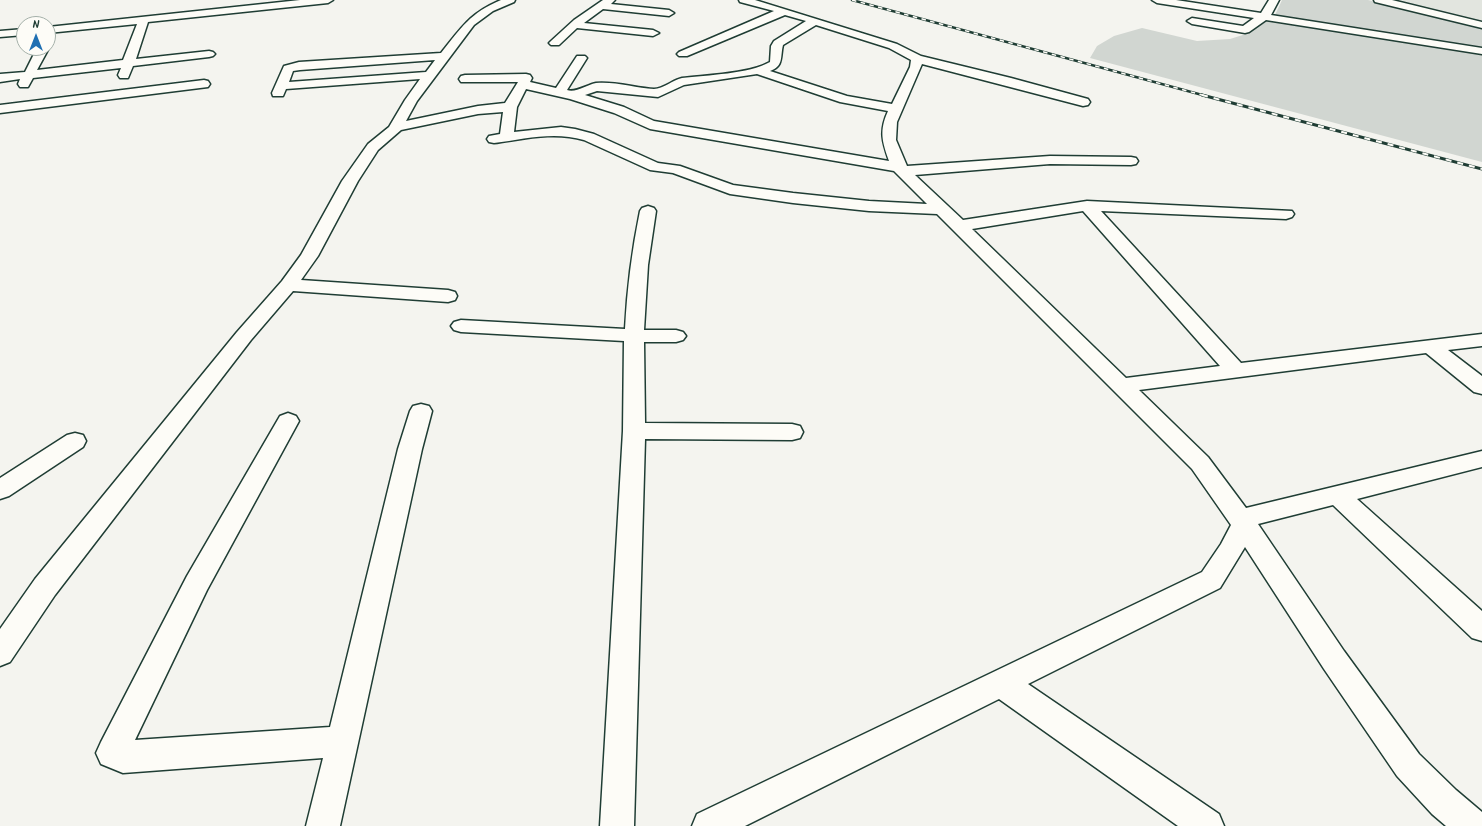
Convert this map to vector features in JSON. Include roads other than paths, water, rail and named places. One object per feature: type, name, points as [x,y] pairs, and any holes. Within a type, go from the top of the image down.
[{"type":"street","points":[[56,29],[328,0]]},
{"type":"street","points":[[0,653],[46,587],[244,336],[288,285],[309,256],[350,181],[373,147],[396,127],[411,100],[470,23],[489,9],[510,0]]},
{"type":"street","points":[[555,42],[575,25],[610,0]]},
{"type":"street","points":[[744,0],[784,11],[893,46],[917,59],[1083,102]]},
{"type":"street","points":[[1157,0],[1482,51]]},
{"type":"street","points":[[1192,21],[1242,30],[1265,16],[1274,0]]},
{"type":"street","points":[[1378,0],[1482,25]]},
{"type":"street","points":[[601,6],[669,13]]},
{"type":"street","points":[[684,54],[784,11]]},
{"type":"street","points":[[116,95],[144,20]]},
{"type":"street","points":[[574,96],[588,89],[597,87],[658,93],[690,80],[760,71],[773,66],[776,61],[776,47],[778,43],[814,21]]},
{"type":"street","points":[[575,25],[653,33]]},
{"type":"street","points":[[0,34],[16,33]]},
{"type":"street","points":[[0,78],[209,54]]},
{"type":"street","points":[[3,115],[39,56]]},
{"type":"street","points":[[431,75],[279,90],[288,69],[299,66],[446,56]]},
{"type":"street","points":[[559,93],[581,58]]},
{"type":"street","points":[[917,59],[916,67],[890,122],[889,140],[901,169],[1200,463],[1242,521],[1334,660],[1408,764],[1444,802],[1472,826]]},
{"type":"street","points":[[760,71],[856,104],[897,108]]},
{"type":"street","points":[[465,79],[526,78],[510,107],[501,138],[541,132],[561,131],[575,133],[588,137],[655,167],[675,169],[730,189],[793,198],[869,206],[942,209]]},
{"type":"street","points":[[3,115],[116,95],[204,84]]},
{"type":"street","points":[[523,84],[574,96],[619,110],[650,126],[901,169],[1050,160],[1131,161]]},
{"type":"street","points":[[396,127],[478,110],[510,107]]},
{"type":"street","points":[[959,226],[1087,206],[1286,214]]},
{"type":"street","points":[[1087,206],[1236,371]]},
{"type":"street","points":[[617,826],[634,431],[632,377],[634,336],[640,249],[648,211]]},
{"type":"street","points":[[288,285],[448,296]]},
{"type":"street","points":[[461,326],[634,336],[676,336]]},
{"type":"street","points":[[1122,385],[1482,340]]},
{"type":"street","points":[[1430,346],[1482,387]]},
{"type":"street","points":[[323,826],[410,449],[421,411]]},
{"type":"street","points":[[288,421],[197,584],[112,753],[123,756],[343,741]]},
{"type":"street","points":[[634,431],[792,432]]},
{"type":"street","points":[[0,490],[75,441]]},
{"type":"street","points":[[1242,521],[1337,495],[1482,459]]},
{"type":"street","points":[[1337,495],[1482,629]]},
{"type":"street","points":[[709,826],[1211,580],[1230,551],[1242,521]]},
{"type":"street","points":[[1001,683],[1192,821]]},
{"type":"railway","points":[[852,0],[1206,96]]},
{"type":"railway","points":[[1202,95],[1482,169]]}]
